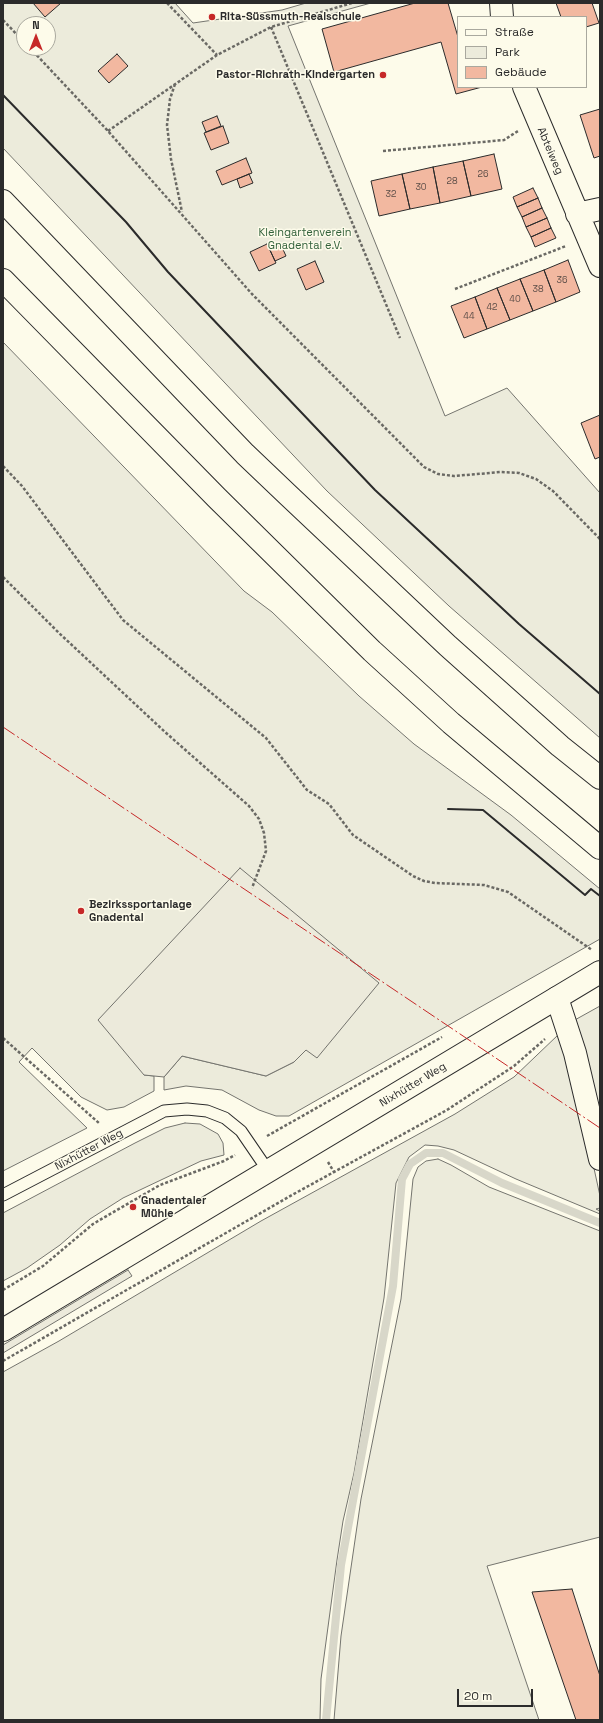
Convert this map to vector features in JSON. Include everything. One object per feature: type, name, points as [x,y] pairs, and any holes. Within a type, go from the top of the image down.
[{"type":"main road","points":[[501,3],[502,16]]},
{"type":"main road","name":"Abteiweg","points":[[524,88],[600,266]]},
{"type":"main road","points":[[3,201],[245,454],[282,490],[448,646],[560,746],[600,778]]},
{"type":"main road","points":[[577,214],[600,209]]},
{"type":"main road","points":[[3,280],[217,498],[372,651],[451,724],[600,848]]},
{"type":"main road","name":"Nixhütter Weg","points":[[3,1330],[155,1238],[269,1172],[557,998],[598,963]]},
{"type":"main road","points":[[557,998],[577,1061],[600,1159]]},
{"type":"lane","name":"Nixhütter Weg","points":[[3,1195],[164,1111],[187,1109],[207,1111],[225,1118],[242,1131],[269,1172]]},
{"type":"path","points":[[167,3],[217,55]]},
{"type":"path","points":[[108,131],[217,55],[271,27],[352,3]]},
{"type":"path","points":[[3,20],[16,34]]},
{"type":"path","points":[[271,27],[400,338]]},
{"type":"path","points":[[38,56],[182,213],[252,294],[424,467],[438,474],[444,475],[454,476],[501,472],[519,473],[536,479],[553,491],[600,539]]},
{"type":"path","points":[[175,84],[170,99],[167,126],[171,159],[182,213]]},
{"type":"path","points":[[383,151],[504,140],[536,118]]},
{"type":"path","points":[[455,289],[587,238]]},
{"type":"path","points":[[3,466],[22,486],[123,620],[266,738],[307,790],[329,804],[353,835],[413,876],[424,881],[435,883],[484,885],[508,892],[592,951],[598,963]]},
{"type":"path","points":[[3,577],[59,633],[165,732],[249,806],[259,819],[264,834],[266,851],[252,888]]},
{"type":"path","points":[[586,954],[596,948]]},
{"type":"path","points":[[3,1361],[292,1195],[446,1110],[514,1066],[565,1022]]},
{"type":"path","points":[[3,1290],[43,1266],[93,1224],[160,1185],[224,1161],[447,1034]]},
{"type":"path","points":[[3,1038],[114,1136]]},
{"type":"green space","name":"Kleingartenverein Gnadental e.V.","points":[[3,3],[175,3],[193,23],[282,10],[306,3],[371,3],[288,26],[445,416],[507,388],[600,493],[600,738],[449,606],[327,491],[3,148]]},
{"type":"green space","points":[[3,342],[244,591],[272,612],[359,696],[414,744],[511,815],[600,889],[600,939],[289,1116],[276,1116],[259,1110],[222,1090],[186,1086],[164,1090],[164,1077],[182,1056],[266,1076],[294,1062],[306,1050],[240,868],[144,1075],[154,1076],[154,1091],[124,1107],[107,1110],[81,1097],[32,1048],[19,1062],[87,1128],[3,1171]]},
{"type":"green space","points":[[600,1006],[600,1129],[573,1021]]},
{"type":"green space","points":[[558,1035],[574,1076],[600,1196],[600,1208],[596,1209],[600,1211],[600,1214],[516,1179],[454,1150],[438,1146],[425,1145],[409,1157],[396,1183],[384,1298],[354,1473],[343,1521],[337,1560],[321,1679],[320,1720],[3,1720],[3,1372],[59,1341],[261,1221],[455,1114],[514,1077]]},
{"type":"green space","points":[[185,1123],[200,1124],[218,1134],[223,1143],[224,1155],[201,1161],[123,1198],[90,1219],[60,1245],[27,1268],[3,1281],[3,1213],[165,1128]]},
{"type":"green space","points":[[438,1159],[489,1187],[600,1231],[600,1537],[487,1566],[539,1720],[334,1720],[341,1636],[361,1499],[401,1299],[413,1179],[418,1167],[426,1161]]},
{"type":"shaded area","points":[[240,868],[379,983],[317,1058],[306,1050],[294,1062],[266,1076],[182,1056],[164,1077],[144,1075],[98,1020]]},
{"type":"shaded area","points":[[128,1270],[132,1276],[3,1353],[3,1345]]},
{"type":"building","points":[[33,3],[61,3],[46,16],[44,16]]},
{"type":"building","points":[[415,3],[448,3],[457,34],[457,88],[478,88],[456,94],[441,42],[334,72],[322,29]]},
{"type":"building","points":[[556,3],[592,3],[599,23],[587,27],[587,16],[561,16]]},
{"type":"building","points":[[117,54],[128,66],[109,83],[98,71]]},
{"type":"building","points":[[600,109],[600,156],[594,158],[580,115]]},
{"type":"building","points":[[217,116],[221,126],[206,132],[202,122]]},
{"type":"building","points":[[223,126],[229,143],[211,150],[204,133]]},
{"type":"building","points":[[494,154],[502,189],[471,196],[463,161]]},
{"type":"building","points":[[246,158],[252,173],[222,185],[216,171]]},
{"type":"building","points":[[463,161],[471,196],[440,203],[433,167]]},
{"type":"building","points":[[433,167],[440,203],[410,209],[402,174]]},
{"type":"building","points":[[249,174],[253,183],[240,188],[237,179]]},
{"type":"building","points":[[402,174],[410,209],[379,216],[371,181]]},
{"type":"building","points":[[533,188],[538,198],[517,207],[513,197]]},
{"type":"building","points":[[538,198],[542,208],[522,217],[517,207]]},
{"type":"building","points":[[542,208],[547,218],[526,227],[522,217]]},
{"type":"building","points":[[547,218],[551,228],[531,237],[526,227]]},
{"type":"building","points":[[551,228],[556,238],[535,247],[531,237]]},
{"type":"building","points":[[267,244],[276,263],[259,271],[250,252]]},
{"type":"building","points":[[281,245],[286,256],[275,261],[270,250]]},
{"type":"building","points":[[568,260],[580,292],[556,302],[544,270]]},
{"type":"building","points":[[315,261],[324,282],[306,290],[297,269]]},
{"type":"building","points":[[544,270],[556,302],[533,311],[520,279]]},
{"type":"building","points":[[520,279],[533,311],[510,320],[497,288]]},
{"type":"building","points":[[497,288],[510,320],[487,329],[475,297]]},
{"type":"building","points":[[475,297],[487,329],[464,338],[451,306]]},
{"type":"building","points":[[600,415],[600,457],[595,459],[581,423]]},
{"type":"building","points":[[572,1589],[600,1676],[600,1720],[576,1720],[532,1592]]},
{"type":"waterway","points":[[326,1720],[341,1565],[393,1286],[402,1179],[410,1164],[426,1153],[443,1153],[502,1183],[600,1223]]},
{"type":"wall","points":[[3,95],[126,222],[168,272],[375,490],[519,624],[600,694]]},
{"type":"wall","points":[[448,809],[483,810],[585,895],[591,889],[600,896]]},
{"type":"power","points":[[3,727],[600,1128]]},
{"type":"place","name":"Rita-Süssmuth-Realschule","points":[[212,17]]},
{"type":"place","name":"Pastor-Richrath-Kindergarten","points":[[383,75]]},
{"type":"place","name":"Bezirkssportanlage Gnadental","points":[[81,911]]},
{"type":"place","name":"Gnadentaler Mühle","points":[[133,1207]]}]
